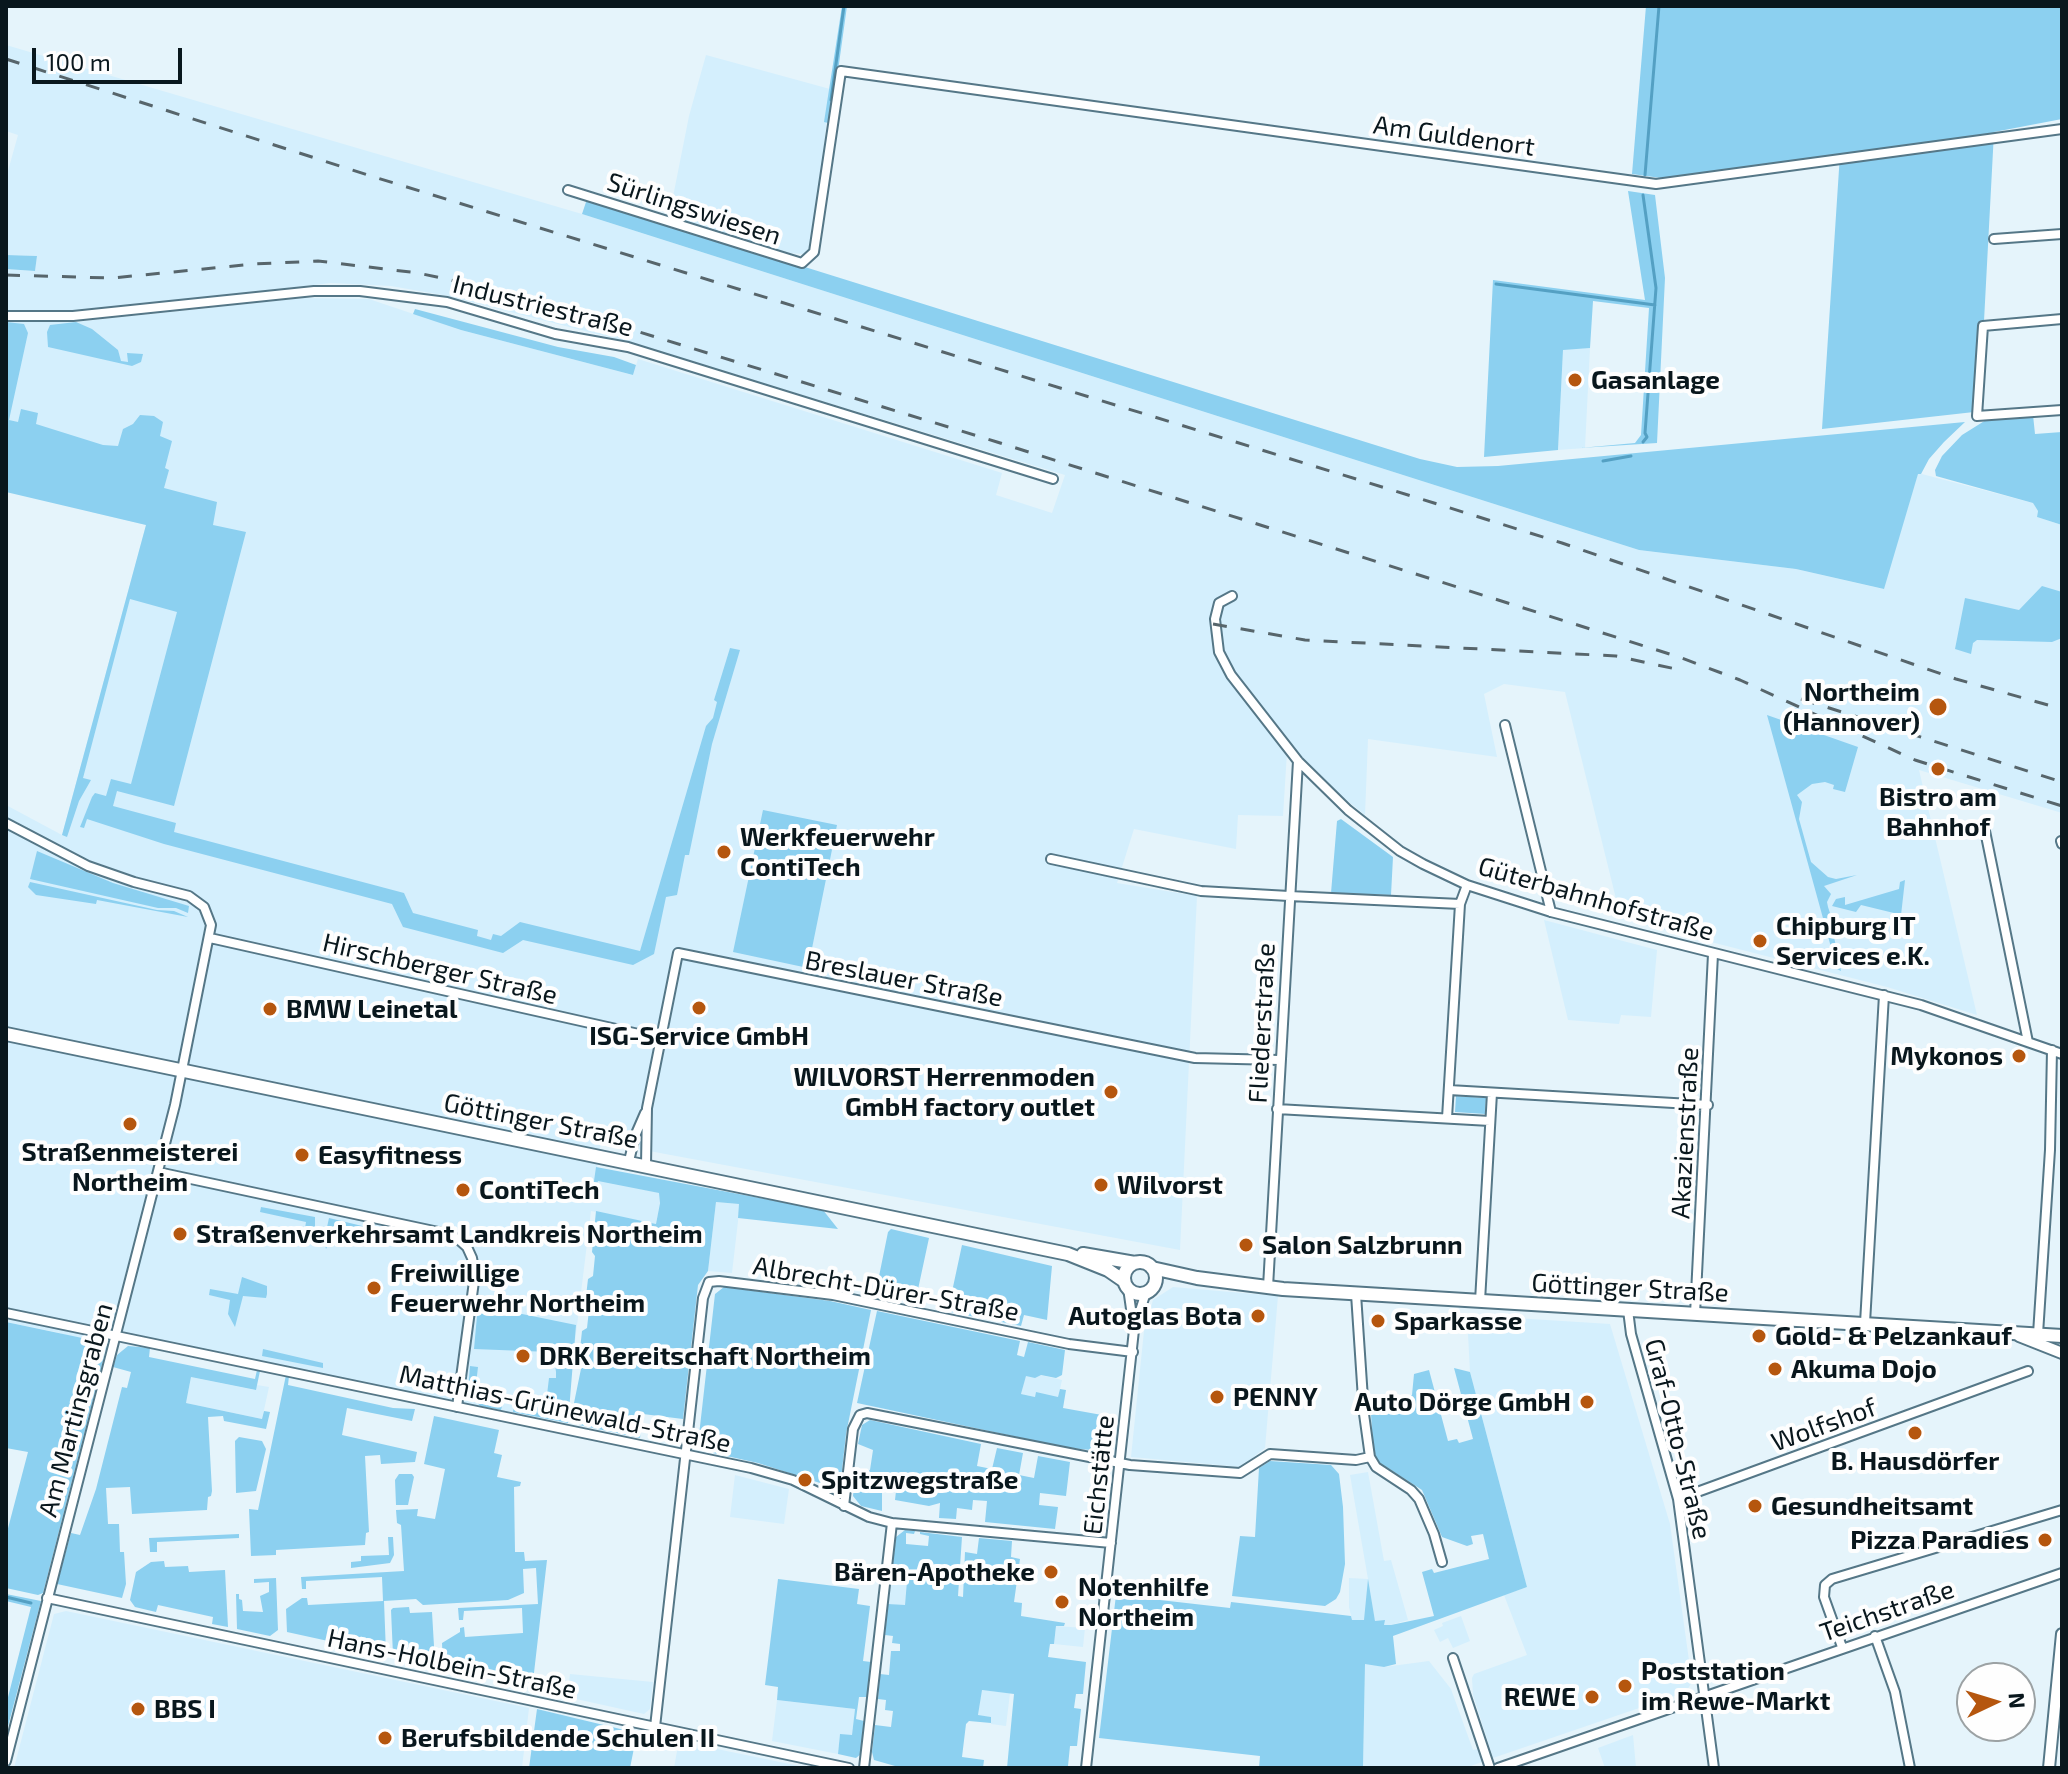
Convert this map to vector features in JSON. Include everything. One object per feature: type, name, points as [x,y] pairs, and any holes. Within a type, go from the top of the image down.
[{"type":"main road","name":"Göttinger Straße","points":[[6,1034],[1068,1254],[1143,1262],[1152,1268],[1197,1278],[1356,1294],[2062,1336]]},
{"type":"main road","name":"Göttinger Straße","points":[[1068,1254],[1108,1270],[1135,1292],[1197,1278]]},
{"type":"main road","points":[[1126,1285],[1126,1270],[1135,1263]]},
{"type":"main road","points":[[1150,1288],[1155,1276],[1152,1268]]},
{"type":"street","name":"Am Guldenort","points":[[841,71],[1656,184],[2062,129]]},
{"type":"street","name":"Sürlingswiesen","points":[[568,190],[802,263],[814,252],[841,71]]},
{"type":"street","points":[[1994,239],[2062,234]]},
{"type":"street","name":"Industriestraße","points":[[6,316],[73,316],[324,290],[392,293],[447,302],[555,334],[628,347],[1053,479]]},
{"type":"street","points":[[2062,319],[1983,326],[1977,416],[2062,410]]},
{"type":"street","name":"Güterbahnhofstraße","points":[[1232,596],[1219,603],[1216,613],[1222,659],[1231,675],[1298,761],[1348,810],[1400,851],[1467,885],[1551,912],[1884,995],[2062,1054]]},
{"type":"street","points":[[1505,725],[1551,912]]},
{"type":"street","name":"Fliederstraße","points":[[1268,1287],[1298,761]]},
{"type":"street","points":[[6,823],[88,866],[198,900],[210,915],[210,938]]},
{"type":"street","points":[[1984,826],[2028,1042]]},
{"type":"street","points":[[1051,859],[1201,891],[1460,904]]},
{"type":"street","points":[[1447,1118],[1460,904],[1467,885]]},
{"type":"street","name":"Hirschberger Straße","points":[[210,938],[661,1039]]},
{"type":"street","name":"Am Martinsgraben","points":[[6,1761],[158,1172],[210,938]]},
{"type":"street","name":"Breslauer Straße","points":[[646,1165],[647,1108],[678,953],[1195,1058],[1279,1060]]},
{"type":"street","name":"Akazienstraße","points":[[1695,1314],[1708,1105],[1713,954]]},
{"type":"street","points":[[1865,1323],[1884,995]]},
{"type":"street","points":[[2038,1334],[2050,1150],[2052,1050]]},
{"type":"street","points":[[1449,1090],[1708,1105]]},
{"type":"street","points":[[1480,1301],[1492,1093]]},
{"type":"street","name":"Breslauer Straße","points":[[629,1161],[647,1108]]},
{"type":"street","points":[[1277,1109],[1490,1121]]},
{"type":"street","points":[[158,1172],[439,1232],[458,1239],[467,1247],[475,1274],[457,1407]]},
{"type":"street","name":"Albrecht-Dürer-Straße","points":[[686,1454],[704,1293],[707,1284],[714,1281],[833,1295],[1069,1344],[1133,1352]]},
{"type":"street","name":"Eichstätte","points":[[1086,1768],[1133,1352],[1134,1330],[1126,1285]]},
{"type":"street","name":"Eichstätte","points":[[1134,1330],[1150,1288]]},
{"type":"street","points":[[1356,1294],[1370,1457],[1376,1467],[1411,1490],[1419,1499],[1442,1562]]},
{"type":"street","name":"Graf-Otto-Straße","points":[[1628,1310],[1631,1334],[1678,1499],[1714,1768]]},
{"type":"street","name":"Matthias-Grünewald-Straße","points":[[6,1313],[773,1473],[869,1517],[892,1523],[1111,1543]]},
{"type":"street","points":[[2010,1332],[2062,1353]]},
{"type":"street","name":"Wolfshof","points":[[1678,1499],[2028,1371]]},
{"type":"street","points":[[844,1506],[853,1429],[860,1415],[867,1413],[1071,1455],[1240,1473],[1270,1454],[1356,1460],[1370,1457]]},
{"type":"street","points":[[655,1727],[686,1454]]},
{"type":"street","points":[[1842,1647],[1824,1597],[1825,1585],[1832,1579],[2062,1510]]},
{"type":"street","points":[[864,1768],[892,1523]]},
{"type":"street","name":"Teichstraße","points":[[1498,1768],[1531,1762],[1842,1647],[2062,1573]]},
{"type":"street","name":"Hans-Holbein-Straße","points":[[47,1598],[849,1768]]},
{"type":"street","points":[[2049,1768],[2062,1634]]},
{"type":"street","points":[[1875,1636],[1895,1692],[1910,1768]]},
{"type":"street","points":[[1453,1658],[1490,1768]]},
{"type":"shaded area","points":[[842,6],[847,6],[832,114],[828,123],[824,122]]},
{"type":"shaded area","points":[[1646,6],[2062,6],[2062,119],[1994,132],[1984,321],[1980,322],[1974,412],[1822,429],[1840,154],[1668,179],[1632,174]]},
{"type":"shaded area","points":[[6,45],[582,214],[1639,550],[1796,569],[1883,589],[1918,473],[2033,503],[2038,511],[2037,517],[2062,525],[2062,813],[1919,770],[1977,1015],[1887,987],[1621,919],[1565,692],[1504,684],[1484,694],[1497,757],[1368,739],[1365,815],[1287,752],[1283,816],[1238,815],[1236,849],[1134,829],[1117,883],[1197,896],[1180,1250],[601,1142],[594,1188],[598,1180],[660,1193],[660,1202],[656,1224],[591,1211],[567,1407],[568,1423],[562,1427],[113,1332],[106,1357],[97,1344],[6,1322],[6,805],[62,835],[146,525],[91,512],[6,446],[6,322],[76,322],[303,298],[369,299],[461,330],[633,375],[638,359],[1002,473],[996,495],[1052,513],[1065,475],[628,342],[448,296],[391,286],[331,283],[93,310],[6,311],[6,269],[35,271],[37,256],[6,255],[6,178],[18,135],[6,131]]},
{"type":"shaded area","points":[[706,55],[830,89],[822,166],[809,248],[804,254],[787,253],[669,217],[689,116]]},
{"type":"shaded area","points":[[1628,191],[1655,195],[1665,278],[1657,443],[1580,448],[1635,443],[1641,435],[1649,308],[1593,301],[1590,348],[1563,350],[1558,450],[1484,457],[1493,280],[1645,300]]},
{"type":"shaded area","points":[[587,199],[1420,459],[1457,467],[1498,466],[1965,422],[1918,474],[1884,589],[1796,569],[1639,550],[582,214]]},
{"type":"shaded area","points":[[6,255],[37,256],[35,271],[6,269]]},
{"type":"shaded area","points":[[415,309],[636,365],[633,375],[461,330],[413,314]]},
{"type":"shaded area","points":[[6,322],[24,324],[28,333],[9,420],[18,422],[21,409],[38,413],[36,424],[103,445],[118,446],[123,429],[133,424],[140,415],[154,416],[163,422],[160,436],[172,441],[164,488],[217,502],[213,525],[246,532],[174,806],[117,791],[113,806],[176,823],[174,832],[404,893],[413,913],[478,930],[477,936],[491,940],[493,934],[501,936],[520,922],[640,951],[706,726],[713,718],[717,702],[714,700],[730,648],[740,650],[712,744],[689,855],[685,855],[677,895],[666,897],[654,954],[633,965],[523,940],[503,953],[403,927],[392,904],[164,844],[87,819],[84,828],[80,827],[92,797],[95,793],[106,796],[111,779],[131,784],[177,612],[130,599],[83,778],[91,780],[79,801],[67,837],[62,835],[146,525],[6,492]]},
{"type":"shaded area","points":[[76,322],[92,329],[118,350],[121,361],[128,362],[127,353],[143,354],[141,362],[132,366],[48,347],[50,325]]},
{"type":"shaded area","points":[[1590,348],[1585,448],[1558,450],[1563,349]]},
{"type":"shaded area","points":[[2033,415],[2035,434],[2062,432],[2062,525],[2037,517],[2038,511],[2033,503],[1936,476],[1935,470],[1942,456],[1962,435],[1986,420]]},
{"type":"shaded area","points":[[2042,586],[2062,592],[2062,638],[2052,642],[1977,640],[1973,643],[1971,654],[1955,649],[1965,598],[2019,610]]},
{"type":"shaded area","points":[[1767,715],[1858,747],[1845,792],[1833,789],[1834,785],[1825,782],[1812,784],[1797,795],[1802,802],[1799,819],[1811,862],[1828,877],[1836,879],[1857,875],[1824,886],[1831,894],[1828,907],[1830,913],[1835,914],[1840,932],[1834,937],[1841,971],[1837,969]]},
{"type":"shaded area","points":[[763,810],[837,825],[808,968],[733,952]]},
{"type":"shaded area","points":[[1341,819],[1393,857],[1391,895],[1331,893],[1337,821]]},
{"type":"shaded area","points":[[37,851],[113,883],[189,906],[188,913],[30,879]]},
{"type":"shaded area","points":[[1905,880],[1900,924],[1894,922],[1898,914],[1861,905],[1856,912],[1832,906],[1836,899],[1845,897],[1845,905],[1899,889],[1900,882]]},
{"type":"shaded area","points":[[30,882],[174,911],[188,917],[97,900],[96,904],[36,895],[28,887]]},
{"type":"shaded area","points":[[1544,920],[1657,950],[1651,1017],[1621,1015],[1619,1024],[1568,1020]]},
{"type":"shaded area","points":[[1456,1096],[1486,1098],[1485,1114],[1455,1112]]},
{"type":"shaded area","points":[[596,1167],[823,1210],[838,1229],[738,1218],[739,1204],[716,1202],[708,1271],[698,1285],[683,1419],[643,1414],[640,1438],[579,1425],[574,1403],[582,1364],[579,1359],[582,1331],[587,1328],[589,1310],[585,1305],[588,1279],[593,1276],[596,1211],[656,1224],[660,1203],[659,1193],[598,1181],[596,1189],[593,1188]]},
{"type":"shaded area","points":[[716,1202],[740,1204],[732,1273],[708,1271]]},
{"type":"shaded area","points":[[261,1207],[315,1217],[315,1230],[305,1228],[306,1222],[260,1212]]},
{"type":"shaded area","points":[[329,1218],[383,1231],[382,1236],[346,1229],[345,1232],[330,1226],[328,1237],[331,1238],[326,1249],[324,1241]]},
{"type":"shaded area","points":[[891,1229],[929,1238],[917,1294],[883,1289],[881,1297],[875,1296]]},
{"type":"shaded area","points":[[962,1245],[1052,1266],[1047,1320],[1024,1315],[1021,1326],[992,1320],[995,1302],[984,1300],[980,1318],[951,1312],[954,1302],[950,1301]]},
{"type":"shaded area","points":[[242,1277],[267,1286],[267,1294],[266,1298],[243,1296],[235,1327],[228,1314],[230,1300],[209,1295],[210,1289],[238,1294]]},
{"type":"shaded area","points":[[724,1287],[830,1301],[871,1310],[846,1434],[841,1479],[820,1483],[758,1463],[704,1451],[698,1444],[715,1294]]},
{"type":"shaded area","points":[[1173,1287],[1278,1296],[1265,1448],[1241,1467],[1131,1457],[1144,1331],[1153,1300]]},
{"type":"shaded area","points":[[478,1305],[576,1325],[568,1423],[513,1412],[514,1403],[503,1402],[501,1410],[480,1406],[468,1391],[470,1366],[478,1367],[475,1393],[539,1407],[540,1403],[546,1403],[549,1378],[556,1378],[555,1365],[549,1364],[550,1352],[474,1349]]},
{"type":"shaded area","points":[[877,1311],[1020,1341],[1017,1355],[1024,1357],[1028,1342],[1065,1350],[1062,1375],[1056,1378],[1026,1376],[1021,1394],[1035,1397],[1036,1392],[1058,1397],[1060,1389],[1066,1390],[1063,1408],[1113,1417],[1110,1446],[1102,1451],[1069,1448],[857,1403]]},
{"type":"shaded area","points":[[1467,1315],[1610,1324],[1670,1524],[1692,1682],[1686,1692],[1493,1758],[1473,1695],[1472,1678],[1474,1674],[1527,1655],[1504,1595],[1527,1587],[1470,1372]]},
{"type":"shaded area","points":[[6,1322],[87,1339],[97,1344],[104,1357],[43,1593],[38,1595],[6,1588],[6,1536],[28,1452],[6,1448]]},
{"type":"shaded area","points":[[128,1346],[150,1348],[149,1357],[255,1379],[257,1370],[260,1371],[256,1390],[191,1377],[186,1403],[262,1419],[264,1411],[270,1412],[266,1429],[224,1421],[223,1416],[208,1417],[212,1491],[207,1510],[132,1514],[130,1487],[106,1488],[108,1524],[119,1524],[120,1552],[124,1552],[126,1584],[122,1598],[57,1584],[71,1533],[80,1535],[96,1489],[122,1387],[127,1388],[131,1372],[113,1367],[117,1355]]},
{"type":"shaded area","points":[[263,1349],[323,1363],[323,1368],[262,1356]]},
{"type":"shaded area","points":[[1454,1368],[1470,1372],[1527,1587],[1393,1636],[1396,1664],[1384,1667],[1365,1664],[1363,1768],[1259,1768],[1260,1756],[1099,1738],[1116,1595],[1230,1608],[1231,1602],[1364,1620],[1368,1579],[1375,1621],[1385,1620],[1384,1625],[1391,1625],[1434,1616],[1422,1572],[1432,1569],[1434,1573],[1489,1559],[1483,1534],[1471,1536],[1473,1544],[1467,1546],[1442,1537],[1422,1490],[1377,1461],[1373,1446],[1370,1398],[1412,1395],[1414,1374],[1429,1370],[1448,1441],[1457,1439],[1459,1443],[1473,1439]]},
{"type":"shaded area","points":[[286,1375],[289,1376],[288,1385],[393,1408],[415,1409],[412,1421],[347,1408],[342,1435],[417,1452],[415,1462],[381,1464],[380,1455],[365,1456],[369,1532],[366,1533],[365,1545],[276,1550],[276,1555],[251,1556],[249,1509],[258,1510]]},
{"type":"shaded area","points":[[1026,1375],[1062,1380],[1058,1398],[1037,1393],[1035,1397],[1021,1394]]},
{"type":"shaded area","points":[[191,1377],[255,1390],[257,1385],[269,1387],[262,1419],[186,1403]]},
{"type":"shaded area","points":[[434,1416],[499,1430],[494,1453],[502,1455],[497,1477],[521,1482],[520,1486],[514,1487],[515,1552],[524,1552],[525,1561],[547,1560],[532,1690],[502,1684],[503,1678],[443,1665],[442,1643],[464,1627],[465,1637],[523,1633],[522,1608],[464,1611],[463,1620],[459,1620],[458,1608],[538,1604],[536,1568],[523,1569],[524,1593],[508,1600],[423,1605],[416,1599],[384,1601],[386,1653],[381,1652],[379,1658],[350,1652],[351,1646],[287,1632],[286,1609],[302,1598],[307,1598],[308,1605],[383,1601],[382,1577],[306,1581],[306,1589],[302,1589],[301,1577],[404,1571],[401,1525],[397,1523],[396,1510],[418,1509],[417,1516],[435,1519],[445,1469],[424,1464]]},
{"type":"shaded area","points":[[870,1420],[981,1444],[977,1466],[992,1469],[997,1448],[1023,1453],[1019,1475],[1034,1478],[1038,1456],[1070,1462],[1066,1496],[1040,1493],[1039,1505],[1058,1507],[1055,1529],[985,1522],[987,1501],[973,1500],[972,1510],[957,1508],[956,1519],[939,1518],[940,1503],[929,1506],[895,1500],[896,1491],[882,1490],[882,1511],[861,1506],[853,1496],[856,1469],[870,1470],[873,1450],[858,1444],[862,1425]]},
{"type":"shaded area","points":[[239,1437],[262,1441],[266,1449],[256,1491],[236,1493],[235,1441]]},
{"type":"shaded area","points":[[1270,1461],[1331,1465],[1339,1474],[1345,1564],[1340,1592],[1325,1606],[1232,1596],[1240,1536],[1255,1537],[1259,1468]]},
{"type":"shaded area","points":[[1368,1472],[1384,1561],[1391,1560],[1408,1620],[1384,1626],[1384,1621],[1375,1622],[1368,1583],[1365,1621],[1352,1620],[1349,1607],[1349,1578],[1368,1579],[1350,1475]]},
{"type":"shaded area","points":[[399,1474],[412,1474],[414,1477],[408,1505],[396,1505],[395,1480]]},
{"type":"shaded area","points":[[735,1475],[789,1489],[784,1524],[730,1517]]},
{"type":"shaded area","points":[[905,1530],[915,1531],[914,1534],[906,1533],[906,1544],[928,1546],[929,1536],[920,1532],[962,1537],[958,1596],[963,1597],[965,1552],[977,1554],[979,1538],[1012,1541],[1011,1557],[1020,1559],[1014,1602],[1022,1603],[1021,1616],[1065,1623],[1064,1626],[1056,1626],[1054,1644],[1050,1644],[1048,1657],[1086,1662],[1083,1694],[1076,1694],[1074,1708],[1081,1709],[1077,1746],[1070,1746],[1068,1766],[1074,1768],[1007,1768],[1014,1694],[982,1690],[978,1715],[991,1717],[991,1723],[969,1721],[966,1724],[962,1757],[984,1760],[983,1768],[902,1768],[874,1760],[875,1725],[891,1727],[893,1711],[885,1710],[886,1700],[878,1699],[880,1674],[889,1675],[891,1651],[900,1651],[900,1644],[892,1643],[893,1636],[885,1635],[888,1604],[905,1605],[907,1581],[891,1579],[896,1537]]},
{"type":"shaded area","points":[[239,1534],[239,1538],[157,1542],[157,1552],[150,1552],[149,1538]]},
{"type":"shaded area","points":[[388,1537],[393,1537],[394,1555],[390,1563],[351,1568],[351,1562],[361,1561],[361,1556],[389,1555]]},
{"type":"shaded area","points":[[164,1561],[165,1567],[188,1566],[189,1572],[225,1570],[228,1627],[212,1624],[213,1617],[158,1605],[156,1612],[135,1607],[130,1600],[136,1572],[151,1562]]},
{"type":"shaded area","points":[[276,1578],[278,1630],[270,1636],[237,1629],[236,1594],[242,1600],[243,1611],[263,1612],[260,1596],[269,1592],[269,1582],[254,1583],[254,1579]]},
{"type":"shaded area","points":[[778,1579],[859,1589],[857,1604],[870,1606],[863,1661],[871,1662],[867,1697],[859,1697],[856,1719],[864,1721],[861,1754],[856,1758],[838,1754],[840,1734],[852,1735],[855,1709],[777,1700],[778,1687],[765,1685]]},
{"type":"shaded area","points":[[891,1579],[908,1580],[905,1606],[888,1604]]},
{"type":"shaded area","points":[[6,1594],[41,1601],[6,1734],[6,1705],[31,1607],[6,1601]]},
{"type":"shaded area","points":[[409,1607],[410,1613],[432,1612],[435,1663],[393,1655],[391,1610]]},
{"type":"shaded area","points":[[66,1611],[529,1708],[522,1768],[14,1768],[54,1614]]},
{"type":"shaded area","points":[[1461,1616],[1470,1641],[1453,1648],[1448,1638],[1440,1642],[1434,1630],[1443,1626],[1442,1623]]},
{"type":"shaded area","points":[[1056,1626],[1085,1628],[1083,1647],[1054,1644]]},
{"type":"shaded area","points":[[1429,1661],[1451,1689],[1473,1750],[1478,1749],[1482,1762],[1465,1768],[1363,1768],[1365,1663],[1384,1667]]},
{"type":"shaded area","points":[[570,1674],[653,1682],[650,1709],[644,1714],[567,1697]]},
{"type":"shaded area","points":[[981,1690],[1010,1693],[1006,1726],[991,1724],[991,1717],[978,1716]]},
{"type":"shaded area","points":[[777,1700],[855,1709],[852,1736],[840,1735],[838,1754],[772,1741]]},
{"type":"shaded area","points":[[537,1709],[637,1733],[630,1768],[529,1768]]},
{"type":"shaded area","points":[[1633,1735],[1636,1768],[1605,1768],[1598,1748]]},
{"type":"shaded area","points":[[679,1740],[712,1748],[809,1768],[674,1768]]},
{"type":"waterway","points":[[831,100],[844,6]]},
{"type":"waterway","points":[[1645,175],[1659,6]]},
{"type":"waterway","points":[[1643,195],[1656,288],[1647,437],[1643,442]]},
{"type":"waterway","points":[[1496,284],[1655,305]]},
{"type":"waterway","points":[[1603,461],[1631,456]]},
{"type":"waterway","points":[[6,1597],[31,1603]]},
{"type":"railway","points":[[6,59],[371,176],[1562,543],[1956,679],[2062,709]]},
{"type":"railway","points":[[6,275],[112,278],[318,261],[418,273],[469,284],[571,311],[997,442],[1679,657],[1740,680],[1915,760],[2062,806]]},
{"type":"railway","points":[[1213,624],[1305,640],[1616,656],[1685,671]]},
{"type":"railway","points":[[1801,699],[2062,782]]},
{"type":"place","name":"Gasanlage","points":[[1575,380]]},
{"type":"place","name":"Northeim (Hannover)","points":[[1938,707]]},
{"type":"place","name":"Bistro am Bahnhof","points":[[1938,769]]},
{"type":"place","name":"Werkfeuerwehr ContiTech","points":[[724,852]]},
{"type":"place","name":"Chipburg IT Services e.K.","points":[[1760,941]]},
{"type":"place","name":"ISG-Service GmbH","points":[[699,1008]]},
{"type":"place","name":"BMW Leinetal","points":[[270,1009]]},
{"type":"place","name":"Mykonos","points":[[2019,1056]]},
{"type":"place","name":"WILVORST Herrenmoden GmbH factory outlet","points":[[1111,1092]]},
{"type":"place","name":"Straßenmeisterei Northeim","points":[[130,1124]]},
{"type":"place","name":"Easyfitness","points":[[302,1155]]},
{"type":"place","name":"Wilvorst","points":[[1101,1185]]},
{"type":"place","name":"ContiTech","points":[[463,1190]]},
{"type":"place","name":"Straßenverkehrsamt Landkreis Northeim","points":[[180,1234]]},
{"type":"place","name":"Salon Salzbrunn","points":[[1246,1245]]},
{"type":"place","name":"Freiwillige Feuerwehr Northeim","points":[[374,1288]]},
{"type":"place","name":"Autoglas Bota","points":[[1258,1316]]},
{"type":"place","name":"Sparkasse","points":[[1378,1321]]},
{"type":"place","name":"Gold- & Pelzankauf","points":[[1759,1336]]},
{"type":"place","name":"DRK Bereitschaft Northeim","points":[[523,1356]]},
{"type":"place","name":"Akuma Dojo","points":[[1775,1369]]},
{"type":"place","name":"PENNY","points":[[1217,1397]]},
{"type":"place","name":"Auto Dörge GmbH","points":[[1587,1402]]},
{"type":"place","name":"B. Hausdörfer","points":[[1915,1433]]},
{"type":"place","name":"Spitzwegstraße","points":[[805,1480]]},
{"type":"place","name":"Gesundheitsamt","points":[[1755,1506]]},
{"type":"place","name":"Pizza Paradies","points":[[2045,1540]]},
{"type":"place","name":"Bären-Apotheke","points":[[1051,1572]]},
{"type":"place","name":"Notenhilfe Northeim","points":[[1062,1602]]},
{"type":"place","name":"Poststation im Rewe-Markt","points":[[1625,1686]]},
{"type":"place","name":"REWE","points":[[1592,1697]]},
{"type":"place","name":"BBS I","points":[[138,1709]]},
{"type":"place","name":"Berufsbildende Schulen II","points":[[385,1738]]}]
